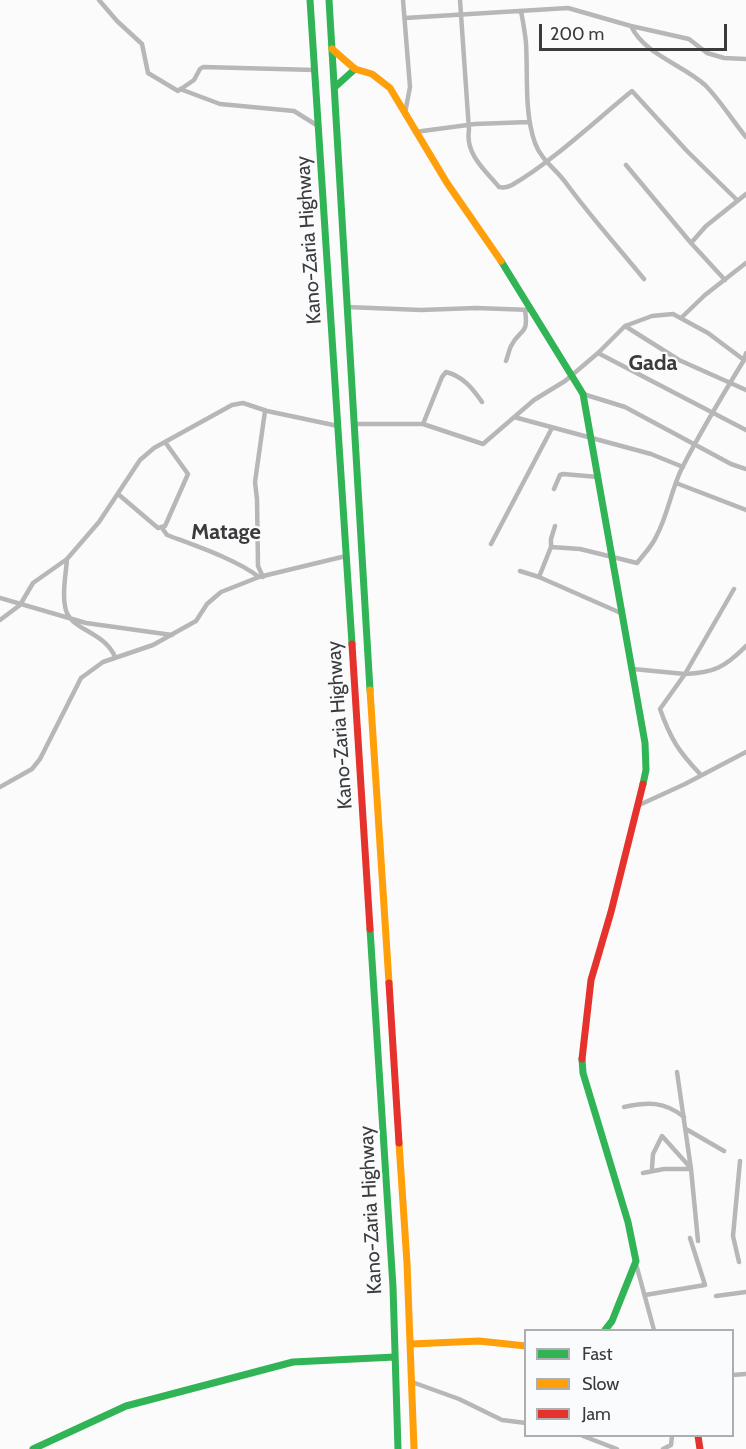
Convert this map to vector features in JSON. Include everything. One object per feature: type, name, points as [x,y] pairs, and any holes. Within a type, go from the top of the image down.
[{"type":"main road","name":"Kano-Zaria Highway","points":[[310,0],[393,1287],[398,1449]]},
{"type":"main road","name":"Kano-Zaria Highway","points":[[329,0],[353,424],[407,1251],[414,1449]]},
{"type":"main road","points":[[332,49],[355,69],[372,74],[390,88],[415,132],[583,394],[624,614],[645,743],[646,770],[611,912],[591,980],[582,1050],[583,1073],[628,1222],[636,1261],[612,1321],[606,1329]]},
{"type":"main road","points":[[335,87],[355,69]]},
{"type":"main road","points":[[322,177],[338,176]]},
{"type":"main road","points":[[411,1344],[479,1341],[524,1346]]},
{"type":"main road","points":[[33,1449],[126,1406],[293,1362],[395,1357]]},
{"type":"street","points":[[99,0],[117,21],[142,44],[148,73],[178,91],[180,89],[220,104],[294,111],[318,126]]},
{"type":"street","points":[[403,0],[410,87],[405,113]]},
{"type":"street","points":[[460,0],[468,138],[474,158],[499,187],[504,188],[511,185],[546,161],[632,91],[687,151],[737,200]]},
{"type":"street","points":[[405,18],[568,8],[631,26],[689,39],[707,53],[724,58],[746,59]]},
{"type":"street","points":[[521,11],[526,40],[529,122],[536,145],[546,161],[596,218],[644,279]]},
{"type":"street","points":[[631,26],[635,35],[654,51],[704,84],[746,137]]},
{"type":"street","points":[[180,89],[194,80],[203,67],[315,70]]},
{"type":"street","points":[[415,132],[469,125],[529,122]]},
{"type":"street","points":[[626,165],[725,280]]},
{"type":"street","points":[[691,243],[706,226],[746,194]]},
{"type":"street","points":[[681,318],[746,263]]},
{"type":"street","points":[[347,307],[528,310],[524,331],[512,345],[506,361]]},
{"type":"street","points":[[353,424],[423,424],[483,444],[534,400],[565,381],[625,326],[652,316],[673,314],[708,333],[744,360]]},
{"type":"street","points":[[625,326],[679,360],[746,390]]},
{"type":"street","points":[[598,353],[746,430]]},
{"type":"street","points":[[551,548],[580,549],[637,563],[656,538],[683,467],[746,353]]},
{"type":"street","points":[[423,424],[446,372],[466,382],[482,402]]},
{"type":"street","points":[[583,394],[625,407],[730,464],[746,469]]},
{"type":"street","points":[[0,620],[20,605],[33,583],[67,560],[99,522],[140,460],[154,448],[232,405],[243,403],[265,411],[338,426]]},
{"type":"street","points":[[261,577],[258,567],[255,482],[265,411]]},
{"type":"street","points":[[514,417],[651,454],[683,467]]},
{"type":"street","points":[[491,544],[552,429]]},
{"type":"street","points":[[162,528],[165,526],[188,474],[165,442]]},
{"type":"street","points":[[554,489],[560,475],[563,474],[598,477]]},
{"type":"street","points":[[676,483],[746,510]]},
{"type":"street","points":[[118,494],[158,528],[162,528],[167,535],[234,562],[261,577]]},
{"type":"street","points":[[539,577],[551,548],[555,526]]},
{"type":"street","points":[[0,787],[32,769],[40,759],[81,678],[91,670],[115,657],[127,656],[172,635],[196,621],[207,604],[220,592],[261,577],[346,556]]},
{"type":"street","points":[[67,560],[64,607],[69,619],[105,641],[111,647],[115,657]]},
{"type":"street","points":[[520,571],[624,614]]},
{"type":"street","points":[[701,775],[682,755],[670,736],[660,709],[685,674],[734,589]]},
{"type":"street","points":[[0,598],[86,623],[172,635]]},
{"type":"street","points":[[633,669],[705,674],[732,661],[746,646]]},
{"type":"street","points":[[637,806],[746,752]]},
{"type":"street","points":[[677,1072],[686,1129],[698,1241]]},
{"type":"street","points":[[624,1107],[645,1102],[658,1104],[677,1111],[684,1118]]},
{"type":"street","points":[[686,1129],[724,1151]]},
{"type":"street","points":[[652,1168],[653,1154],[662,1136],[687,1162],[690,1169]]},
{"type":"street","points":[[740,1161],[733,1236],[739,1260],[746,1255]]},
{"type":"street","points":[[738,1168],[746,1169]]},
{"type":"street","points":[[644,1173],[664,1169],[690,1169]]},
{"type":"street","points":[[645,1295],[705,1285],[690,1238]]},
{"type":"street","points":[[636,1261],[654,1329]]},
{"type":"street","points":[[716,1296],[746,1292]]},
{"type":"street","points":[[412,1382],[459,1399],[502,1420],[524,1423]]},
{"type":"street","points":[[586,1437],[617,1449]]},
{"type":"street","points":[[663,1449],[671,1445],[672,1437]]},
{"type":"traffic: fast","points":[[310,0],[352,644]]},
{"type":"traffic: fast","points":[[329,0],[370,690]]},
{"type":"traffic: fast","points":[[335,87],[355,69]]},
{"type":"traffic: fast","points":[[501,261],[583,394],[645,743],[646,770],[643,784]]},
{"type":"traffic: fast","points":[[370,929],[393,1287],[398,1449]]},
{"type":"traffic: fast","points":[[582,1059],[583,1073],[628,1222],[636,1261],[612,1321],[606,1329]]},
{"type":"traffic: fast","points":[[33,1449],[126,1406],[293,1362],[395,1357]]},
{"type":"traffic: slow","points":[[332,49],[355,69],[372,74],[390,88],[447,183],[501,261]]},
{"type":"traffic: slow","points":[[370,690],[389,983]]},
{"type":"traffic: slow","points":[[399,1143],[407,1263],[414,1449]]},
{"type":"traffic: slow","points":[[411,1344],[479,1341],[524,1346]]},
{"type":"traffic: jam","points":[[352,644],[370,929]]},
{"type":"traffic: jam","points":[[582,1059],[591,980],[611,912],[643,784]]},
{"type":"traffic: jam","points":[[389,983],[399,1143]]},
{"type":"traffic: jam","points":[[698,1437],[700,1449]]},
{"type":"district","name":"Gada","points":[[653,364]]},
{"type":"district","name":"Matage","points":[[226,533]]}]
